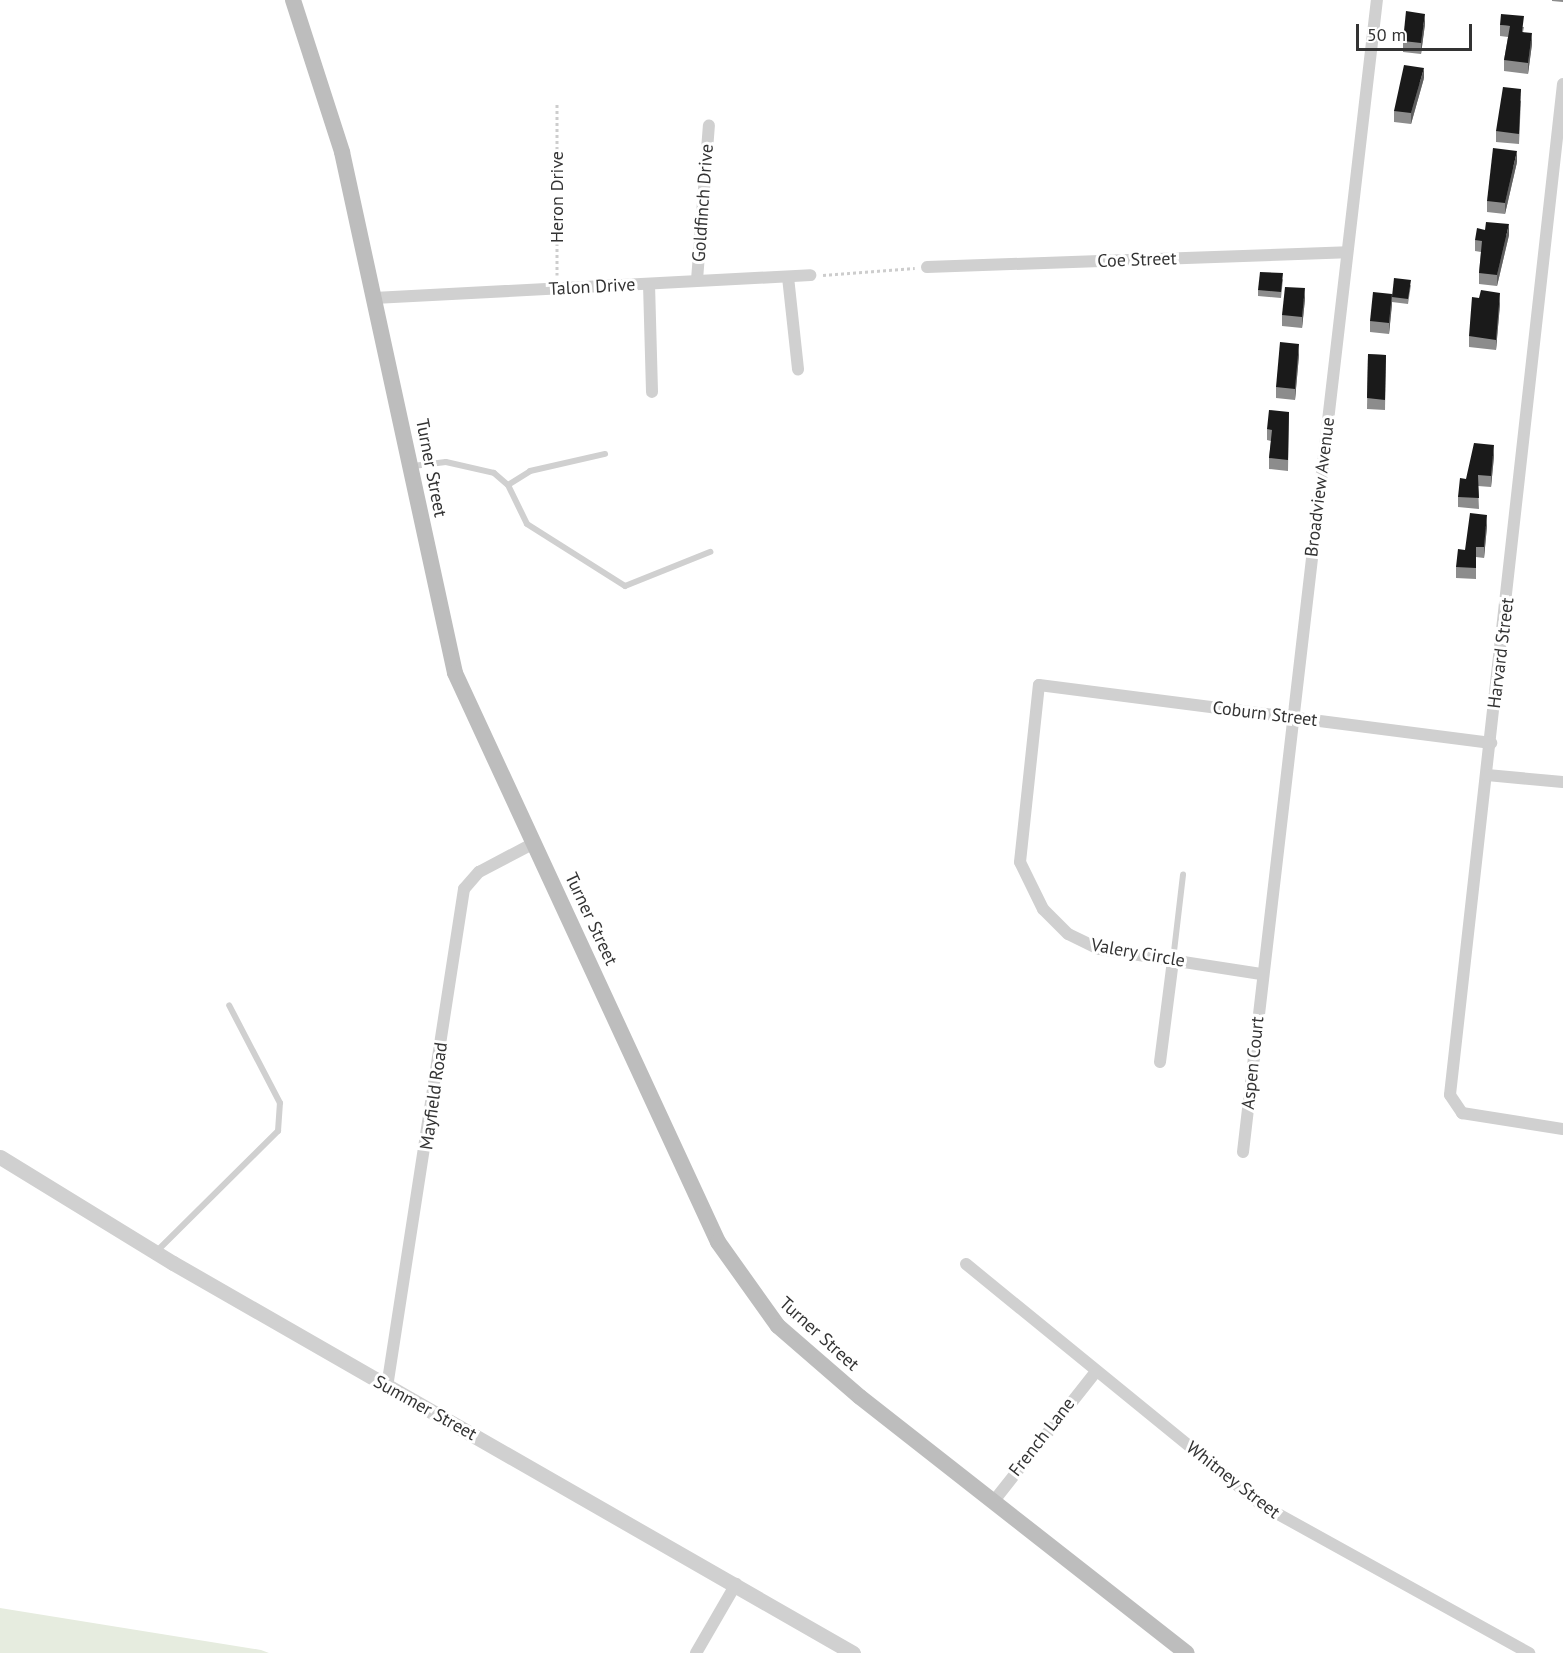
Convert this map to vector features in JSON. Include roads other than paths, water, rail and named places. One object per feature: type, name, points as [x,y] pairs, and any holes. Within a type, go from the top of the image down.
[{"type":"main road","name":"Turner Street","points":[[293,0],[330,103],[412,466],[455,674],[704,1216],[742,1283],[778,1326],[993,1502],[1187,1653]]},
{"type":"street","name":"Broadview Avenue","points":[[1261,974],[1377,0]]},
{"type":"street","name":"Harvard Street","points":[[1563,84],[1450,1103],[1469,1115],[1563,1129]]},
{"type":"street","name":"Goldfinch Drive","points":[[697,280],[709,125]]},
{"type":"street","name":"Coe Street","points":[[927,267],[1347,252]]},
{"type":"street","name":"Talon Drive","points":[[374,298],[810,275]]},
{"type":"street","points":[[788,277],[798,369]]},
{"type":"street","points":[[649,284],[652,392]]},
{"type":"street","name":"Coburn Street","points":[[1039,685],[1491,743]]},
{"type":"street","name":"Valery Circle","points":[[1039,685],[1024,809],[1023,877],[1043,909],[1082,943],[1261,974]]},
{"type":"street","points":[[1487,775],[1563,782]]},
{"type":"street","name":"Mayfield Road","points":[[387,1387],[464,889],[493,863],[534,843]]},
{"type":"street","points":[[1160,1062],[1173,960]]},
{"type":"street","name":"Aspen Court","points":[[1243,1152],[1261,974]]},
{"type":"street","name":"Summer Street","points":[[0,1157],[156,1252],[387,1387],[736,1584],[853,1653]]},
{"type":"street","name":"Whitney Street","points":[[966,1264],[1094,1374],[1278,1515],[1529,1653]]},
{"type":"street","name":"French Lane","points":[[993,1502],[1094,1374]]},
{"type":"street","points":[[696,1653],[736,1584]]},
{"type":"lane","points":[[508,485],[530,471],[605,454]]},
{"type":"lane","points":[[412,466],[473,464],[508,485],[527,524],[624,586],[710,552]]},
{"type":"lane","points":[[1173,960],[1183,875]]},
{"type":"lane","points":[[156,1252],[278,1131],[279,1103],[229,1005]]}]
